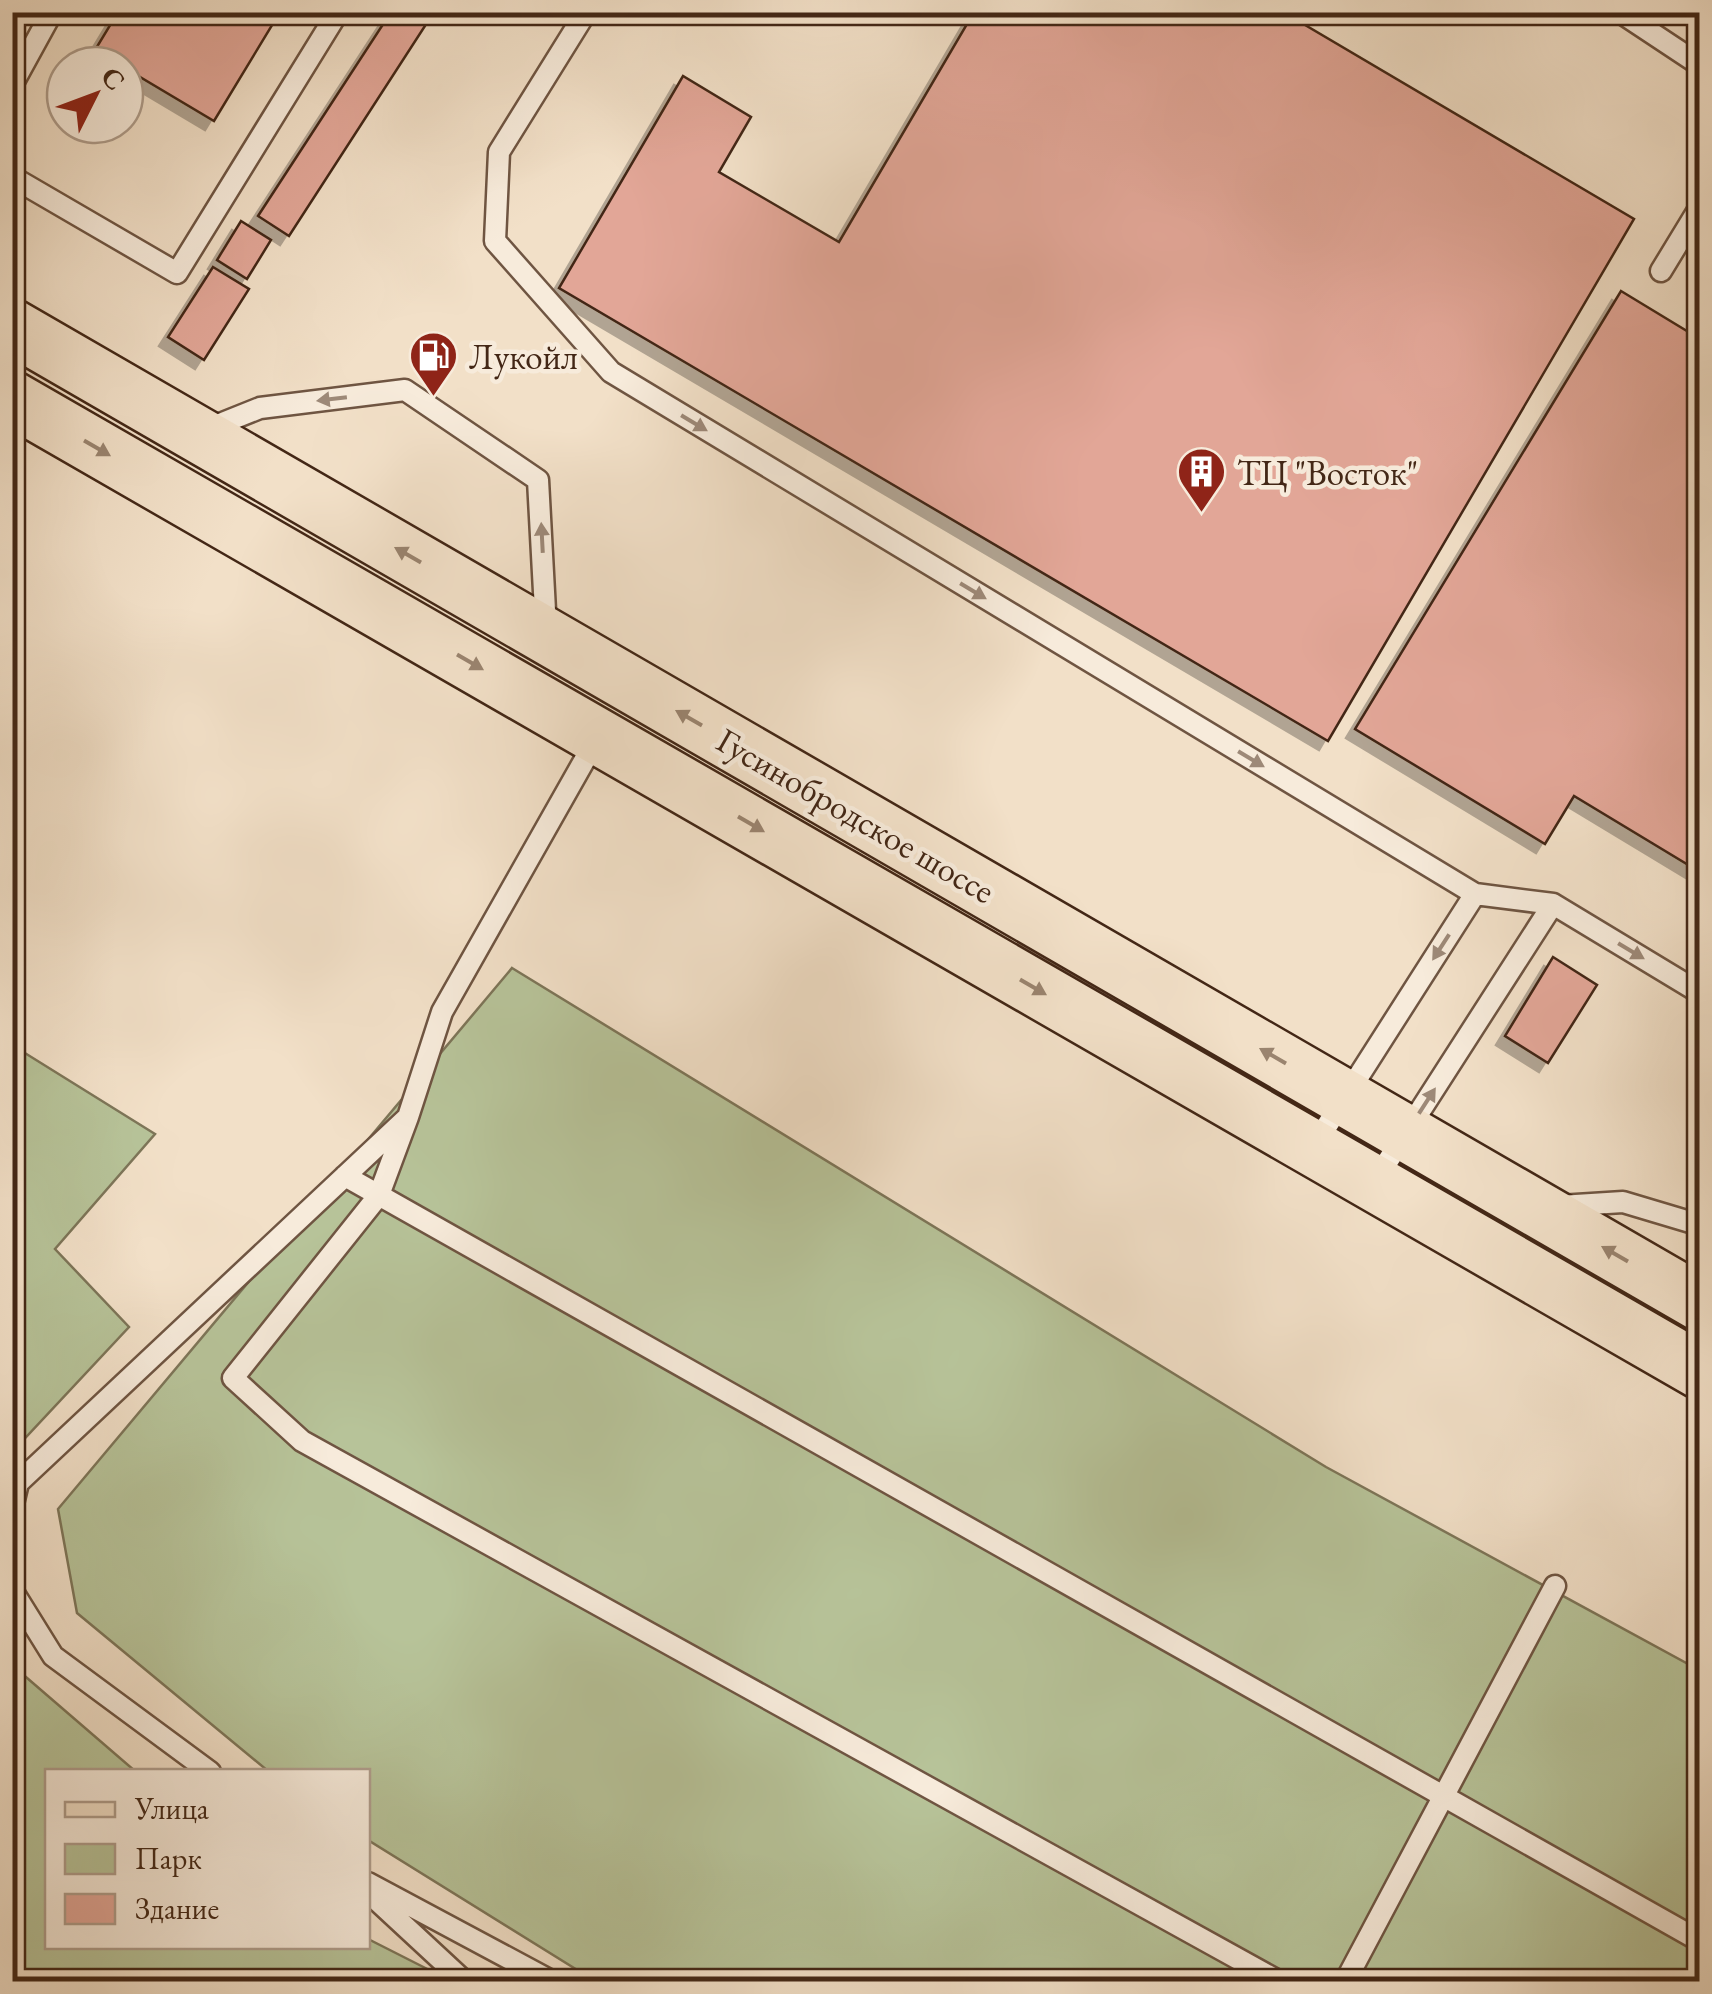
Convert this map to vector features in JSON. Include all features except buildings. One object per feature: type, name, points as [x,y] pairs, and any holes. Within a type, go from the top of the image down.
[{"type":"main road","name":"Гусинобродское шоссе","points":[[12,327],[1700,1303]]},
{"type":"main road","name":"Гусинобродское шоссе","points":[[12,399],[1700,1370]]},
{"type":"lane","points":[[12,85],[52,12]]},
{"type":"lane","points":[[12,178],[177,273],[338,12]]},
{"type":"lane","points":[[586,12],[498,152],[495,240],[611,372],[1476,894],[1553,904],[1692,988],[1700,987]]},
{"type":"lane","points":[[1620,12],[1700,65]]},
{"type":"lane","points":[[1661,271],[1700,207]]},
{"type":"lane","points":[[197,434],[260,408],[405,390],[538,480],[547,636]]},
{"type":"lane","points":[[598,736],[442,1012],[380,1195],[234,1378],[302,1440],[1280,1982]]},
{"type":"lane","points":[[1312,1148],[1476,894]]},
{"type":"lane","points":[[1374,1183],[1553,904]]},
{"type":"lane","points":[[12,1508],[15,1482],[408,1117]]},
{"type":"lane","points":[[346,1176],[1700,1941]]},
{"type":"lane","points":[[1534,1208],[1623,1202],[1700,1225]]},
{"type":"lane","points":[[1345,1982],[1555,1586]]},
{"type":"lane","points":[[12,1590],[53,1656],[206,1769]]},
{"type":"lane","points":[[370,1884],[553,1982]]},
{"type":"lane","points":[[370,1893],[465,1982]]},
{"type":"green space","points":[[512,968],[1326,1467],[1699,1670],[1699,1981],[595,1981],[370,1841],[370,1769],[266,1769],[77,1613],[58,1509]]},
{"type":"green space","points":[[12,1045],[155,1134],[55,1249],[129,1327],[13,1451]]},
{"type":"green space","points":[[12,1665],[133,1769],[45,1769],[45,1949],[370,1949],[370,1940],[451,1981],[13,1981]]},
{"type":"place","name":"Лукойл","points":[[434,398]]},
{"type":"place","name":"ТЦ \"Восток\"","points":[[1202,514]]}]
